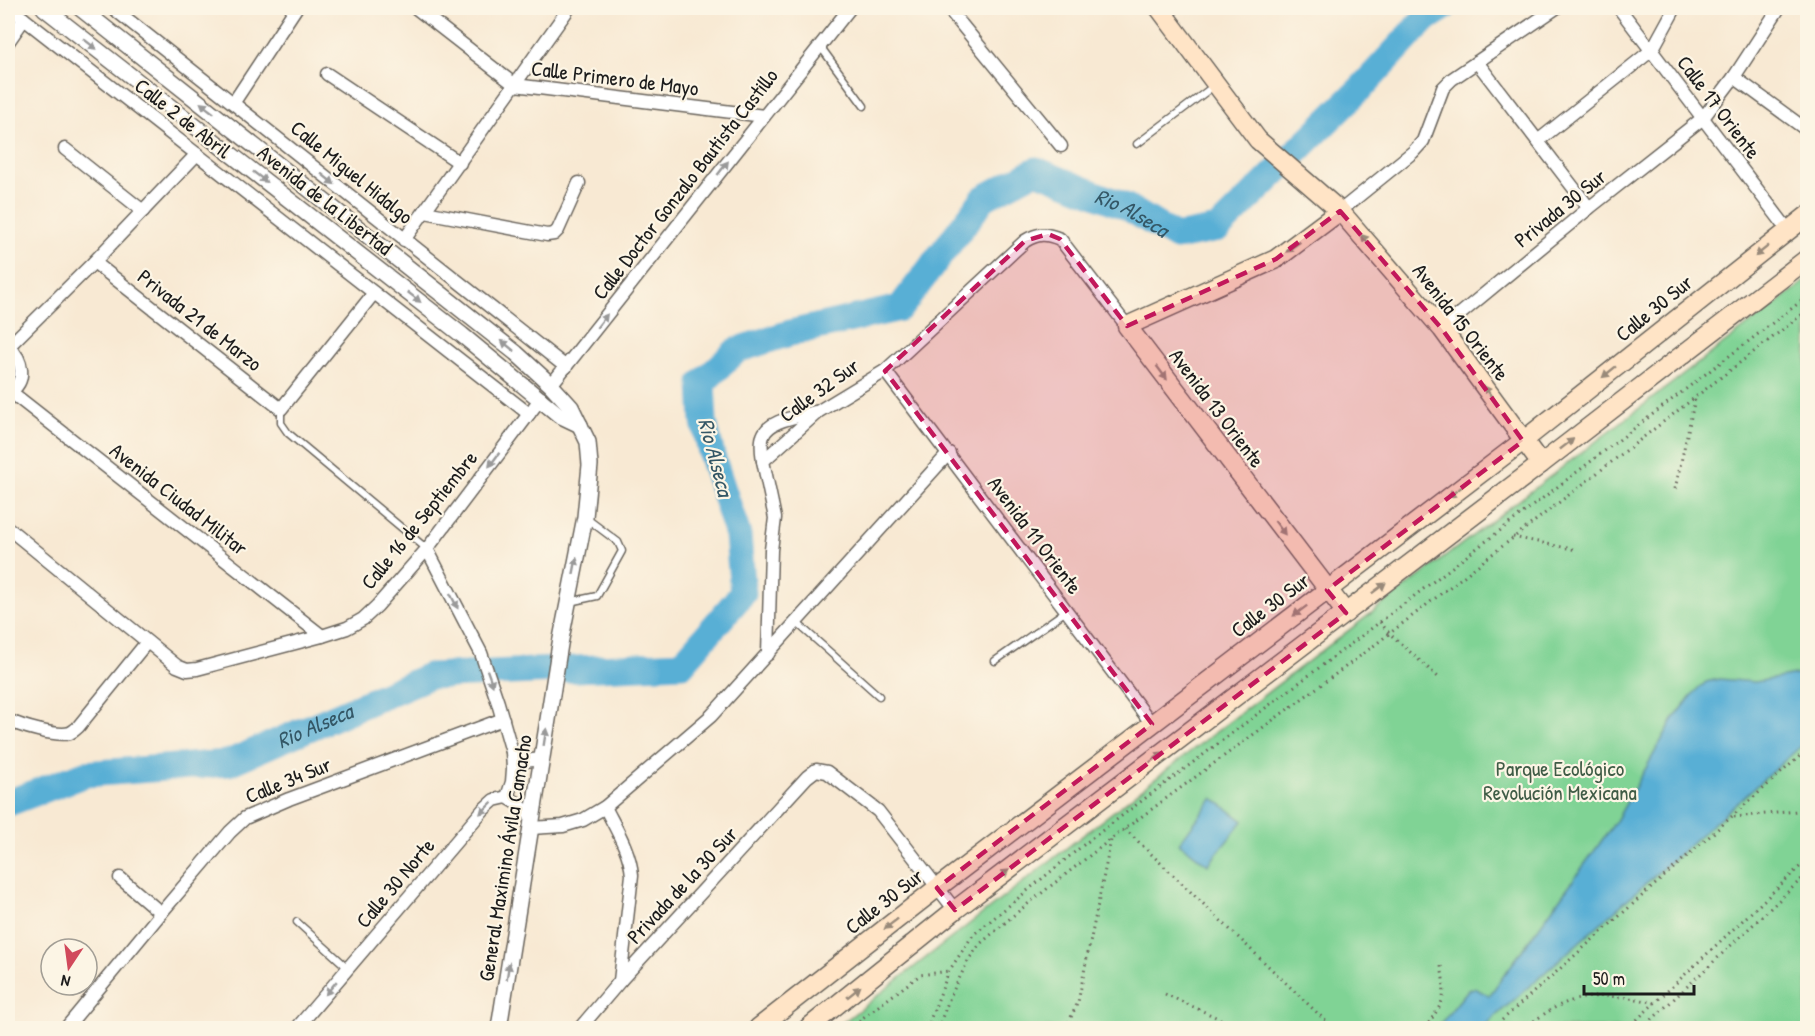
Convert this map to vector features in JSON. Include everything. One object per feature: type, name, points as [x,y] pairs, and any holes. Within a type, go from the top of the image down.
[{"type":"main road","name":"Avenida 15 Oriente","points":[[1168,11],[1258,140],[1340,211],[1442,329],[1541,464]]},
{"type":"main road","points":[[1127,326],[1276,259],[1340,211]]},
{"type":"main road","name":"Calle 30 Sur","points":[[758,1029],[937,888],[1523,441],[1808,215]]},
{"type":"main road","points":[[808,1029],[955,910],[1808,258]]},
{"type":"main road","name":"Avenida 13 Oriente","points":[[1127,326],[1346,613]]},
{"type":"street","name":"Calle 2 de Abril","points":[[10,8],[529,414]]},
{"type":"street","name":"Avenida de la Libertad","points":[[44,8],[462,335],[559,415],[580,425]]},
{"type":"street","name":"Avenida de la Libertad","points":[[80,8],[475,319],[551,385],[571,407],[588,442],[590,465],[585,517],[552,693]]},
{"type":"street","name":"Calle Miguel Hidalgo","points":[[113,8],[566,367]]},
{"type":"street","points":[[234,102],[296,8]]},
{"type":"street","name":"Calle Primero de Mayo","points":[[417,8],[515,85],[764,116]]},
{"type":"street","points":[[404,240],[569,8]]},
{"type":"street","name":"Calle Doctor Gonzalo Bautista Castillo","points":[[551,385],[850,8]]},
{"type":"street","points":[[948,8],[1061,146]]},
{"type":"street","points":[[1340,211],[1413,152],[1423,141],[1443,88],[1556,8]]},
{"type":"street","name":"Calle 17 Oriente","points":[[1619,8],[1788,230]]},
{"type":"street","points":[[1539,140],[1652,50],[1676,8]]},
{"type":"street","points":[[1703,118],[1734,77],[1779,8]]},
{"type":"street","points":[[8,42],[24,19]]},
{"type":"street","points":[[1477,62],[1589,208]]},
{"type":"street","points":[[327,74],[460,163]]},
{"type":"street","points":[[1734,77],[1808,131]]},
{"type":"street","name":"Privada 30 Sur","points":[[1442,329],[1703,118]]},
{"type":"street","points":[[65,149],[142,211]]},
{"type":"street","points":[[9,392],[20,381],[22,368],[18,356],[8,346],[94,262],[197,154]]},
{"type":"street","points":[[425,212],[547,235],[554,234],[558,230],[579,183]]},
{"type":"street","name":"Calle 32 Sur","points":[[763,461],[819,411],[885,370],[1025,241],[1036,234],[1048,234]]},
{"type":"street","name":"Avenida 13 Oriente","points":[[1048,234],[1060,240],[1127,326]]},
{"type":"street","name":"Privada 21 de Marzo","points":[[94,262],[281,410]]},
{"type":"street","points":[[281,410],[374,293]]},
{"type":"street","points":[[462,335],[475,319]]},
{"type":"street","name":"Avenida 11 Oriente","points":[[885,370],[1152,724]]},
{"type":"street","name":"Calle 16 de Septiembre","points":[[147,642],[177,666],[187,670],[197,669],[322,636],[347,628],[363,619],[427,549],[551,385]]},
{"type":"street","name":"Avenida Ciudad Militar","points":[[9,392],[322,636]]},
{"type":"street","points":[[768,654],[771,550],[775,518],[763,461],[762,438],[767,429],[779,422],[819,411]]},
{"type":"street","points":[[427,549],[481,653],[498,703],[512,752],[512,782],[507,797],[519,804],[532,823],[563,826],[583,820],[605,807],[711,716],[949,453]]},
{"type":"street","points":[[8,528],[147,642],[71,733],[51,732],[8,720]]},
{"type":"street","name":"General Maximino Ávila Camacho","points":[[499,1029],[552,693]]},
{"type":"street","name":"Calle 34 Sur","points":[[66,1029],[161,913],[230,832],[245,818],[289,798],[503,719]]},
{"type":"street","points":[[512,752],[525,761],[541,759]]},
{"type":"street","name":"Privada de la 30 Sur","points":[[580,1029],[620,981],[807,777],[816,770],[827,772],[878,811],[937,888]]},
{"type":"street","name":"Calle 30 Norte","points":[[297,1029],[483,810],[494,800],[507,797]]},
{"type":"street","points":[[605,807],[628,853],[631,864],[632,876],[620,981]]},
{"type":"street","points":[[120,878],[161,913]]},
{"type":"street","points":[[937,888],[955,910]]},
{"type":"lane","points":[[819,46],[864,106]]},
{"type":"lane","points":[[1137,144],[1217,84]]},
{"type":"lane","points":[[281,410],[281,423],[288,433],[427,549]]},
{"type":"lane","points":[[568,602],[597,596],[622,551],[618,542],[585,517]]},
{"type":"lane","points":[[996,661],[1067,611]]},
{"type":"lane","points":[[796,622],[879,696]]},
{"type":"lane","points":[[297,922],[348,968]]},
{"type":"path","points":[[927,1029],[949,971],[973,934],[1087,842],[1808,296]]},
{"type":"path","points":[[938,1029],[969,959],[980,945],[1020,910],[1111,838],[1389,633],[1808,310]]},
{"type":"path","points":[[1675,489],[1695,397]]},
{"type":"path","points":[[1513,537],[1577,550]]},
{"type":"path","points":[[1380,622],[1438,677]]},
{"type":"path","points":[[1493,1029],[1808,749]]},
{"type":"path","points":[[1732,817],[1808,810]]},
{"type":"path","points":[[1125,829],[1333,1029]]},
{"type":"path","points":[[1066,1029],[1078,1002],[1111,838]]},
{"type":"path","points":[[1628,1029],[1808,859]]},
{"type":"path","points":[[1643,1029],[1808,873]]},
{"type":"path","points":[[1425,1029],[1444,999],[1441,966]]},
{"type":"path","points":[[849,1029],[920,975],[949,971]]},
{"type":"path","points":[[1165,994],[1240,1029]]},
{"type":"path","points":[[1524,1029],[1555,1007],[1570,1001],[1614,996],[1655,1003]]},
{"type":"path","points":[[1801,1029],[1808,1025]]},
{"type":"highlighted area","points":[[1340,211],[1442,329],[1523,441],[1327,590],[1346,613],[955,910],[937,888],[1152,724],[885,371],[1025,241],[1048,234],[1060,239],[1127,326],[1276,259]]},
{"type":"green space","name":"Parque Ecológico Revolución Mexicana","points":[[1807,280],[1807,1028],[836,1028],[1187,754]]},
{"type":"water","points":[[1807,673],[1807,741],[1482,1028],[1437,1028],[1468,990],[1475,988],[1489,996],[1616,821],[1673,720],[1694,693],[1706,682],[1719,679],[1755,682]]},
{"type":"water","points":[[1213,798],[1243,821],[1208,865],[1179,843]]},
{"type":"waterway","name":"Rio Alseca","points":[[8,803],[85,774],[228,763],[429,676],[682,664],[743,593],[738,535],[712,456],[704,422],[702,383],[737,350],[790,333],[900,308],[984,198],[1036,170],[1127,207],[1176,237],[1218,229],[1362,87],[1424,20],[1443,8]]}]
